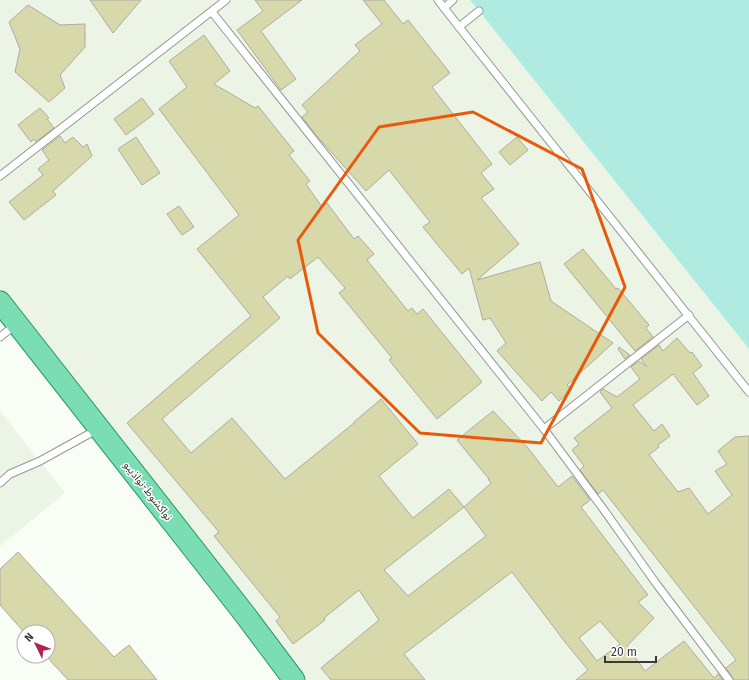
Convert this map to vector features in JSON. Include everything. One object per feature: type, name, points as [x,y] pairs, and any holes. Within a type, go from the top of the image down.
[{"type":"main road","name":"نواكشوط-نواذيبو","points":[[0,302],[243,612],[294,680]]},
{"type":"lane","points":[[0,176],[226,0]]},
{"type":"lane","points":[[438,0],[749,392]]},
{"type":"lane","points":[[444,8],[453,0]]},
{"type":"lane","points":[[212,12],[544,428],[655,582],[729,680]]},
{"type":"lane","points":[[459,27],[479,12]]},
{"type":"lane","points":[[544,428],[689,315]]},
{"type":"lane","points":[[0,337],[17,323]]},
{"type":"lane","points":[[0,483],[10,474],[40,461],[99,428]]},
{"type":"highlighted area","points":[[473,112],[582,169],[625,287],[541,443],[420,433],[318,333],[298,240],[379,127]]},
{"type":"shaded area","points":[[0,0],[470,0],[749,349],[749,680],[297,680],[0,298]]},
{"type":"shaded area","points":[[0,411],[65,493],[0,546]]},
{"type":"water","points":[[470,0],[749,0],[749,349],[479,11]]},
{"type":"building","points":[[90,0],[141,0],[113,33]]},
{"type":"building","points":[[255,0],[302,0],[261,31],[296,79],[281,90],[237,30],[263,11]]},
{"type":"building","points":[[363,0],[384,0],[403,24],[408,20],[450,73],[432,87],[492,164],[481,173],[494,189],[481,198],[519,244],[477,280],[540,262],[551,301],[613,343],[567,385],[572,389],[559,401],[551,392],[542,401],[497,351],[506,343],[490,318],[483,320],[469,268],[462,274],[423,227],[430,222],[389,170],[366,191],[315,134],[302,117],[308,112],[302,105],[360,51],[355,45],[382,24]]},
{"type":"building","points":[[28,5],[60,25],[85,24],[85,47],[60,75],[65,88],[49,102],[15,72],[20,49],[9,22]]},
{"type":"building","points":[[204,35],[230,71],[214,84],[255,108],[258,106],[294,151],[289,155],[310,181],[306,184],[322,207],[327,203],[354,239],[358,236],[374,254],[367,260],[408,311],[412,308],[417,314],[423,309],[482,382],[437,419],[389,360],[392,358],[339,293],[345,288],[318,257],[290,279],[288,276],[263,297],[280,318],[162,419],[191,453],[232,418],[285,479],[381,399],[418,444],[379,476],[413,518],[449,489],[464,507],[491,483],[457,440],[493,411],[528,448],[558,487],[572,476],[590,500],[581,507],[648,595],[638,602],[654,618],[627,646],[645,671],[684,641],[714,678],[718,674],[723,680],[576,680],[588,670],[512,572],[404,654],[425,680],[331,680],[321,668],[379,620],[359,590],[324,618],[325,620],[293,644],[276,621],[280,617],[214,536],[219,532],[127,423],[251,316],[197,249],[239,215],[159,109],[187,87],[169,61]],"holes":[[[464,507],[486,536],[408,596],[384,570]],[[600,621],[620,644],[597,661],[579,638]]]},
{"type":"building","points":[[142,98],[154,114],[126,135],[114,119]]},
{"type":"building","points":[[40,108],[49,118],[47,119],[54,128],[36,142],[34,139],[31,142],[18,125]]},
{"type":"building","points":[[60,136],[65,143],[73,137],[83,147],[87,144],[92,156],[53,191],[56,195],[24,220],[9,202],[43,175],[38,169],[49,160],[42,150]]},
{"type":"building","points":[[136,137],[160,173],[142,185],[118,149]]},
{"type":"building","points":[[517,137],[528,150],[510,165],[499,152]]},
{"type":"building","points":[[179,206],[194,227],[182,235],[167,214]]},
{"type":"building","points":[[583,249],[616,289],[618,288],[649,325],[646,328],[653,337],[635,351],[564,264]]},
{"type":"building","points":[[677,338],[690,353],[692,352],[702,366],[693,373],[709,396],[697,405],[673,374],[633,405],[654,431],[662,424],[670,436],[658,445],[659,447],[649,455],[678,492],[689,488],[708,514],[732,495],[715,471],[727,464],[718,451],[735,437],[749,436],[749,680],[734,680],[726,668],[736,660],[603,490],[598,494],[580,470],[584,466],[572,450],[579,444],[574,438],[612,408],[600,392],[603,389],[617,397],[640,379],[631,367],[639,361],[647,367],[641,359],[659,345],[663,351]]},
{"type":"building","points":[[619,347],[630,355],[625,359],[618,349]]},
{"type":"building","points":[[18,552],[114,657],[129,645],[157,680],[68,680],[53,664],[56,664],[56,624],[17,624],[0,605],[0,569]]}]
